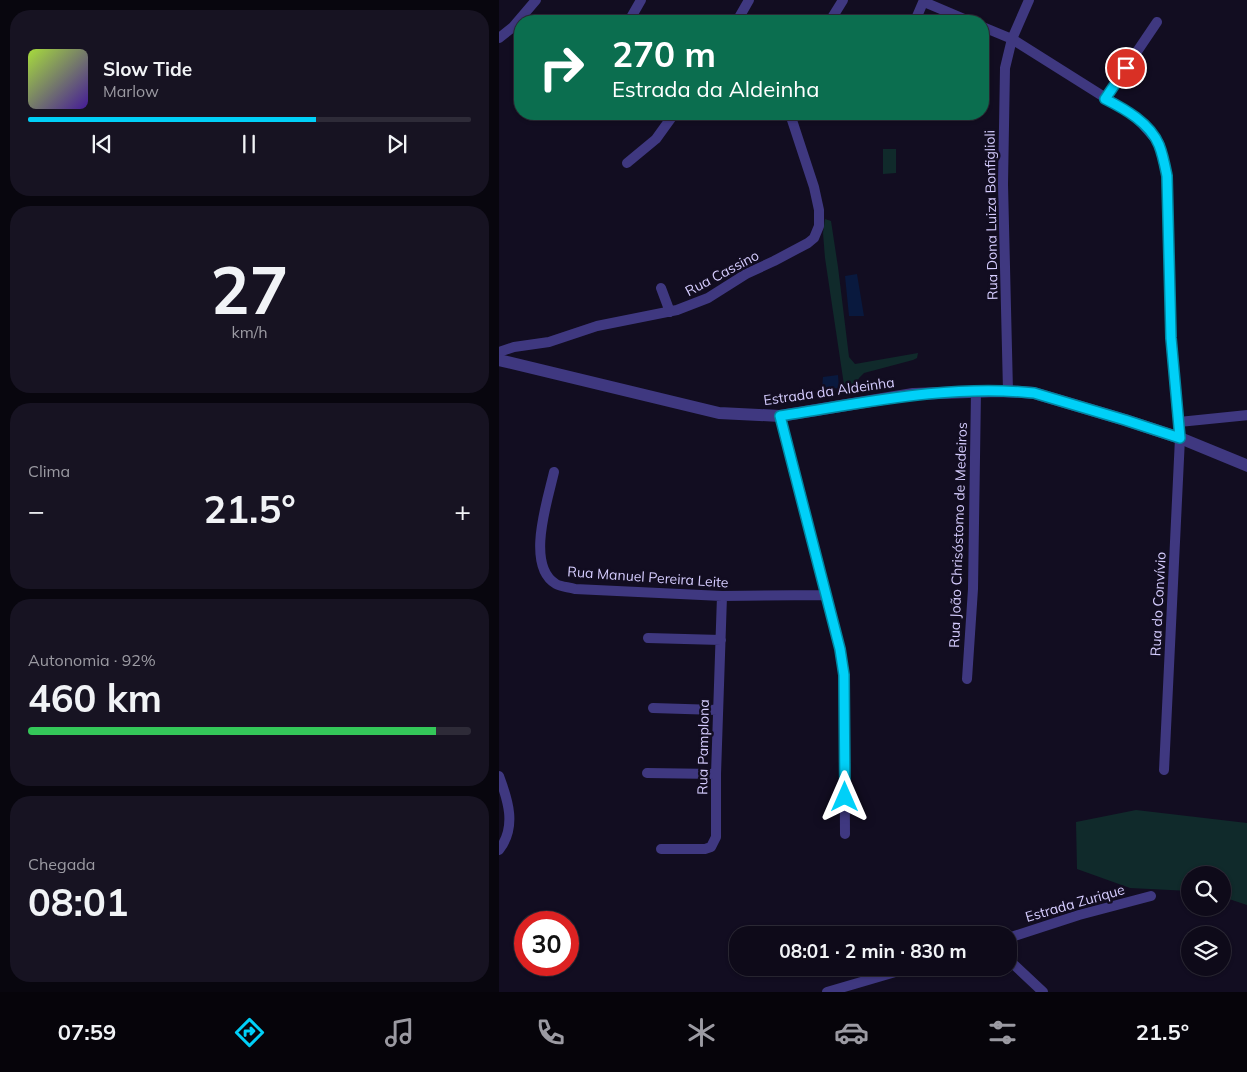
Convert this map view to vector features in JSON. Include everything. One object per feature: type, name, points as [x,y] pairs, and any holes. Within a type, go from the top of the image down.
[{"type":"street","points":[[523,15],[536,0]]},
{"type":"street","points":[[632,15],[641,0]]},
{"type":"street","points":[[740,15],[749,0]]},
{"type":"street","points":[[834,15],[843,0]]},
{"type":"street","name":"Rua Dona Luiza Bonfiglioli","points":[[1008,391],[1003,184],[1005,68],[1012,39],[1029,0]]},
{"type":"street","points":[[918,15],[924,1],[956,15]]},
{"type":"street","points":[[1105,99],[1157,22]]},
{"type":"street","points":[[499,38],[514,26]]},
{"type":"street","name":"Rua do Convívio","points":[[989,29],[1012,39],[1136,117],[1159,143],[1164,161],[1167,185],[1171,338],[1180,438],[1164,770]]},
{"type":"street","points":[[627,163],[656,139],[670,120]]},
{"type":"street","name":"Rua Cassino","points":[[499,352],[514,347],[549,342],[597,326],[670,312],[708,298],[746,274],[808,243],[819,226],[819,210],[814,188],[792,120]]},
{"type":"street","points":[[661,288],[670,312]]},
{"type":"street","name":"Estrada da Aldeinha","points":[[499,360],[719,413],[780,416],[913,394],[1008,391],[1034,393],[1180,438],[1247,466]]},
{"type":"street","name":"Rua João Chrisóstomo de Medeiros","points":[[967,679],[973,589],[976,392]]},
{"type":"street","points":[[1179,422],[1247,415]]},
{"type":"street","points":[[780,416],[840,649],[844,675],[845,834]]},
{"type":"street","name":"Rua Manuel Pereira Leite","points":[[554,472],[540,546],[543,564],[548,576],[556,584],[575,589],[722,596],[826,595]]},
{"type":"street","name":"Rua Pamplona","points":[[661,849],[705,849],[711,847],[716,838],[715,774],[722,596]]},
{"type":"street","points":[[648,638],[721,640]]},
{"type":"street","points":[[653,708],[717,710]]},
{"type":"street","points":[[647,772],[715,774]]},
{"type":"street","points":[[499,776],[509,806],[510,821],[505,842],[499,850]]},
{"type":"street","name":"Estrada Zurique","points":[[1017,935],[1079,915],[1151,896]]},
{"type":"street","points":[[1017,967],[1043,992]]},
{"type":"street","points":[[827,992],[882,976]]},
{"type":"green space","points":[[883,149],[896,149],[896,173],[883,174]]},
{"type":"green space","points":[[825,219],[831,221],[849,357],[855,364],[918,353],[917,358],[913,360],[864,373],[856,384],[844,385],[825,258],[823,233]]},
{"type":"green space","points":[[1136,810],[1247,823],[1247,905],[1231,900],[1231,866],[1181,866],[1181,891],[1130,888],[1077,869],[1076,822]]},
{"type":"water","points":[[857,274],[864,316],[849,316],[845,276]]},
{"type":"water","points":[[838,375],[839,388],[822,389],[823,377]]},
{"type":"route","points":[[845,797],[844,675],[840,649],[780,416],[913,394],[1022,392],[1034,393],[1107,414],[1180,438],[1171,338],[1167,176],[1164,161],[1159,143],[1149,130],[1136,117],[1105,99],[1126,68]]}]
